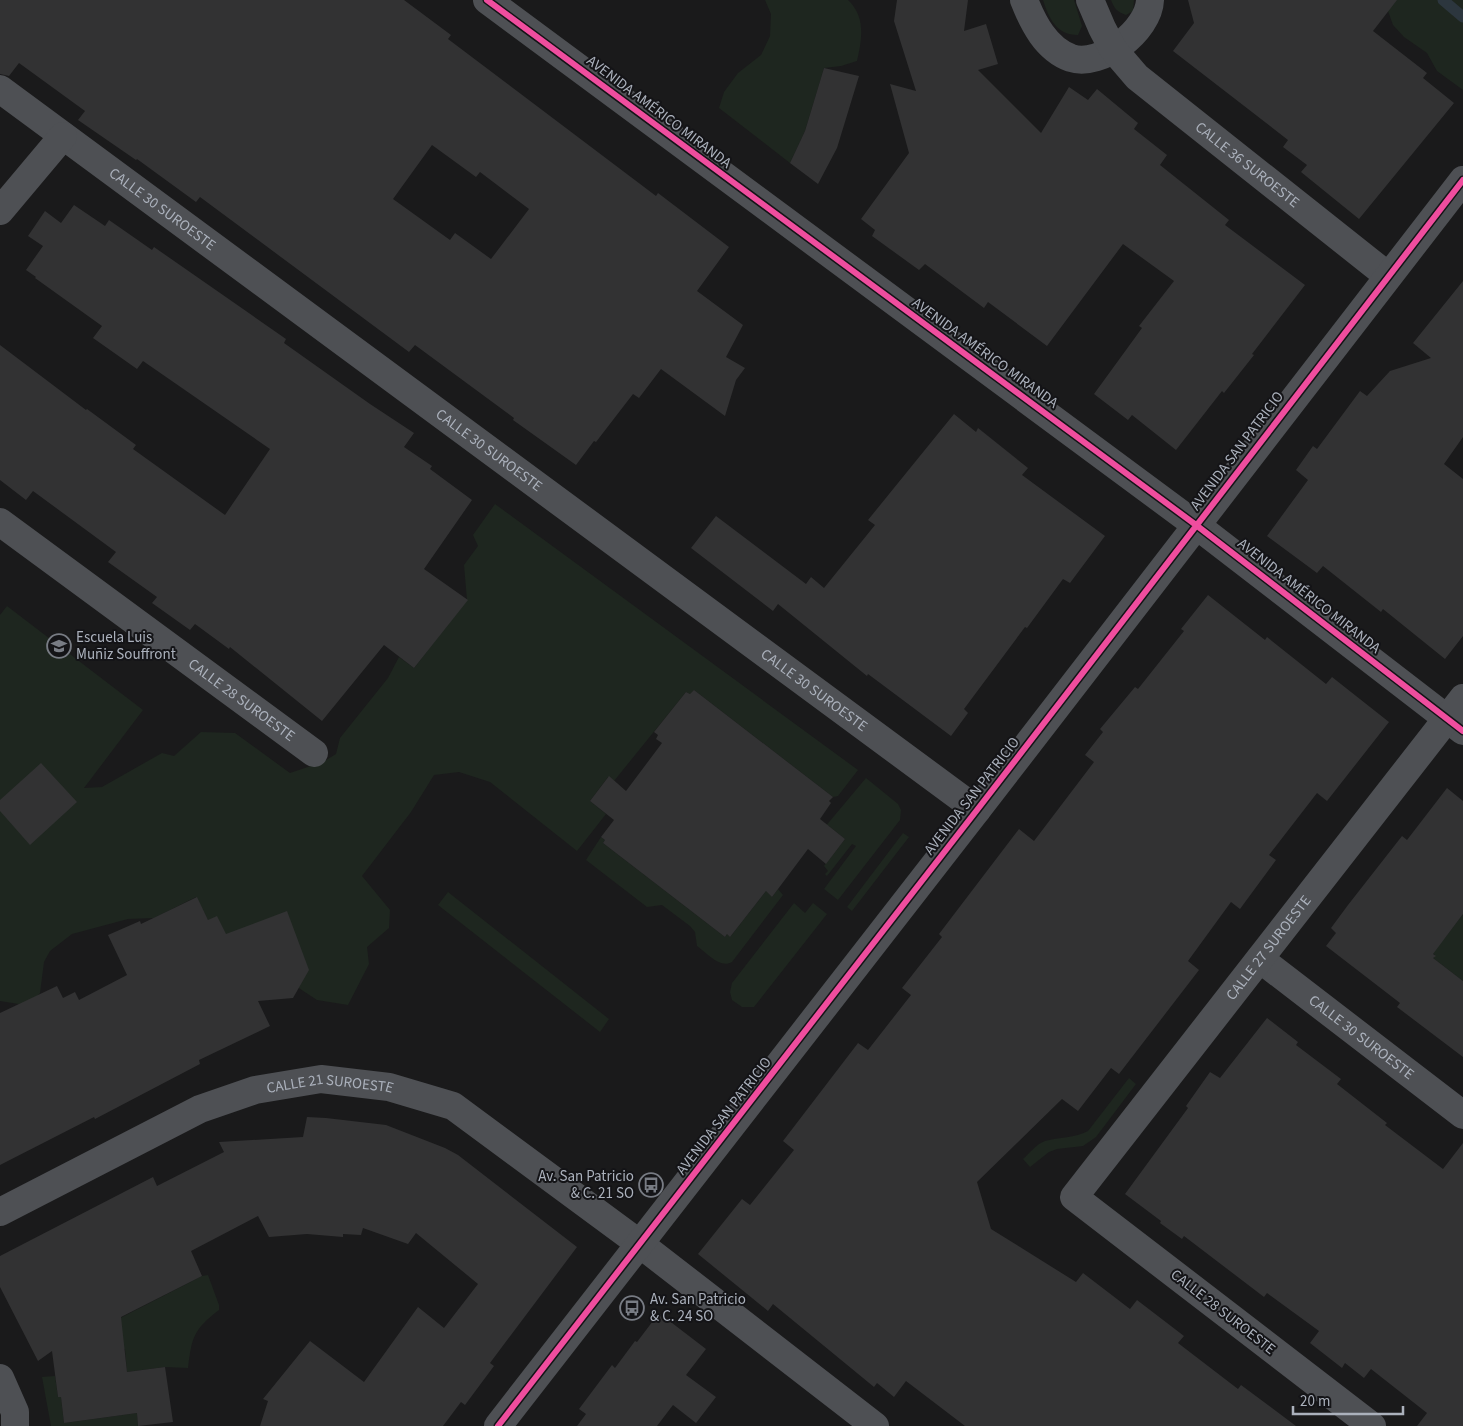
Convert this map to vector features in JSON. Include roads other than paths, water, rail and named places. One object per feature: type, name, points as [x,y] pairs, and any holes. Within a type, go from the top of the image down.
[{"type":"street","name":"AVENIDA AMÉRICO MIRANDA","points":[[487,0],[1196,525],[1458,716]]},
{"type":"street","points":[[1024,0],[1040,34],[1050,44],[1071,57],[1082,60],[1113,49],[1136,32],[1144,20],[1150,6],[1150,0]]},
{"type":"street","name":"CALLE 36 SUROESTE","points":[[1090,0],[1113,49],[1137,77],[1388,276]]},
{"type":"street","name":"CALLE 30 SUROESTE","points":[[0,89],[977,810]]},
{"type":"street","points":[[0,211],[63,136]]},
{"type":"street","name":"AVENIDA SAN PATRICIO","points":[[498,1426],[977,810],[1463,180]]},
{"type":"street","name":"CALLE 28 SUROESTE","points":[[0,522],[314,753]]},
{"type":"street","name":"CALLE 27 SUROESTE","points":[[1074,1197],[1260,959],[1458,716]]},
{"type":"street","name":"CALLE 30 SUROESTE","points":[[1260,959],[1463,1116]]},
{"type":"street","name":"CALLE 21 SUROESTE","points":[[0,1212],[200,1108],[255,1090],[321,1079],[389,1087],[453,1106],[640,1244],[876,1426]]},
{"type":"street","name":"CALLE 28 SUROESTE","points":[[1074,1197],[1372,1426]]},
{"type":"street","points":[[0,1378],[15,1412],[15,1426]]},
{"type":"waterway","points":[[1443,0],[1463,17]]},
{"type":"place","name":"Escuela Luis Muñiz Souffront","points":[[59,646]]},
{"type":"place","name":"Av. San Patricio & C. 21 SO","points":[[651,1185]]},
{"type":"place","name":"Av. San Patricio & C. 24 SO","points":[[632,1308]]}]
